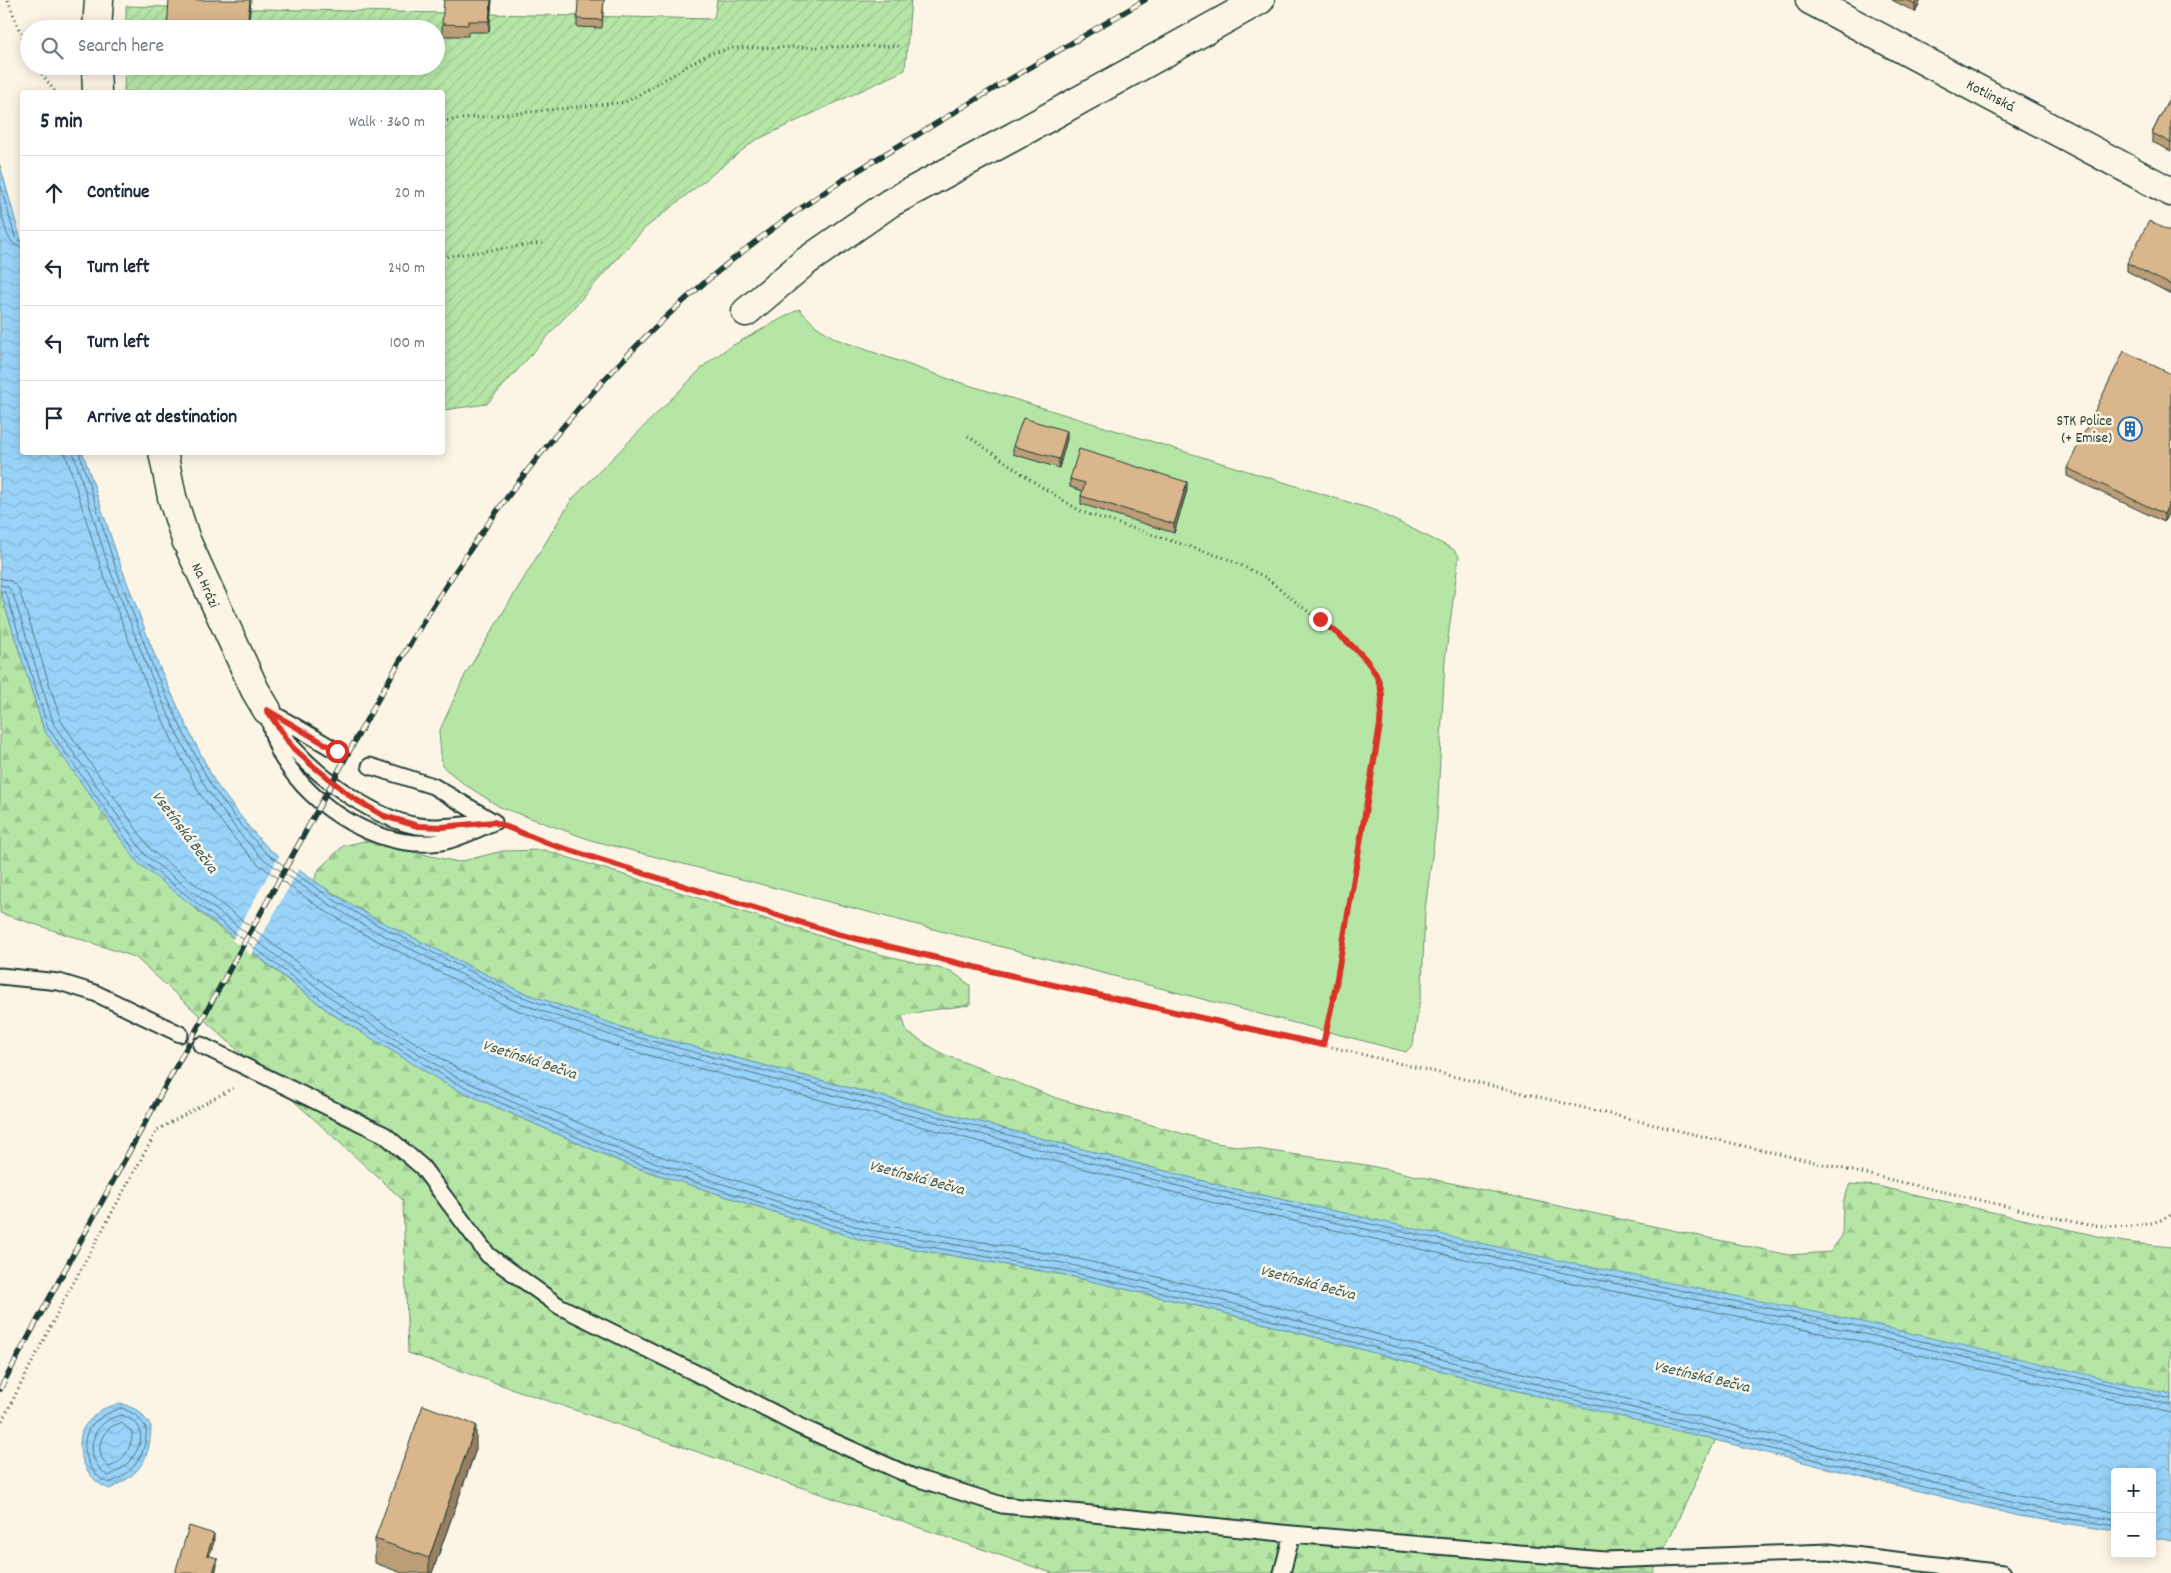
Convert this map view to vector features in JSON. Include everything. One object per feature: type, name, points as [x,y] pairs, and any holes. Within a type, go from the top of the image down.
[{"type":"street","points":[[97,20],[98,0]]},
{"type":"street","points":[[746,312],[805,262],[890,203],[1013,138],[1260,0]]},
{"type":"street","name":"Kotlinská","points":[[1810,0],[2171,192]]},
{"type":"street","points":[[96,75],[97,90]]},
{"type":"street","name":"Na Hrázi","points":[[163,455],[172,497],[186,540],[255,690],[267,710]]},
{"type":"lane","points":[[267,710],[337,751]]},
{"type":"lane","points":[[267,710],[292,747],[353,798],[384,816],[418,826],[442,827],[494,822]]},
{"type":"lane","points":[[267,710],[271,730],[281,755],[294,774],[308,790],[339,814],[363,829],[393,840],[442,842],[494,822]]},
{"type":"lane","points":[[370,766],[433,786],[494,822]]},
{"type":"lane","points":[[0,976],[59,982],[95,993],[180,1034]]},
{"type":"lane","points":[[201,1045],[385,1135],[422,1167],[488,1255],[559,1306],[799,1426],[913,1477],[1002,1505],[1292,1534],[1605,1560],[1829,1552],[2003,1573]]},
{"type":"lane","points":[[1282,1573],[1292,1534]]},
{"type":"path","points":[[8,0],[20,32]]},
{"type":"path","points":[[445,121],[626,102],[708,54],[731,48],[899,46]]},
{"type":"path","points":[[43,75],[54,90]]},
{"type":"path","points":[[445,257],[543,243]]},
{"type":"path","points":[[968,436],[1037,484],[1082,512],[1228,559],[1265,577],[1363,656],[1376,675],[1382,696],[1380,725],[1335,990],[1323,1045]]},
{"type":"path","points":[[494,822],[560,847],[841,935],[991,971],[1323,1045],[1705,1137],[2088,1225],[2131,1227],[2160,1221],[2171,1215]]},
{"type":"path","points":[[0,1426],[62,1304],[157,1130],[260,1074]]},
{"type":"green space","points":[[717,0],[911,0],[905,70],[754,141],[644,229],[487,404],[445,410],[445,90],[124,90],[125,75],[445,75],[445,20],[126,20],[126,6],[714,19]]},
{"type":"green space","points":[[799,309],[816,326],[836,339],[949,379],[1374,510],[1453,549],[1459,556],[1445,660],[1437,818],[1425,910],[1422,986],[1413,1044],[1406,1052],[591,840],[500,807],[464,784],[442,766],[439,732],[465,675],[572,499],[706,364],[728,348]]},
{"type":"green space","points":[[0,590],[44,730],[199,912],[332,1014],[451,1087],[628,1165],[862,1240],[1065,1275],[1202,1307],[1506,1388],[1716,1439],[1653,1573],[1052,1573],[408,1353],[403,1200],[135,957],[0,913]]},
{"type":"green space","points":[[364,841],[458,862],[503,851],[544,850],[875,953],[951,971],[970,985],[970,1005],[902,1016],[907,1032],[943,1054],[1059,1099],[1216,1143],[1366,1165],[1789,1255],[1830,1252],[1842,1236],[1843,1202],[1850,1184],[1877,1186],[2124,1242],[2171,1247],[2171,1399],[1226,1187],[630,1030],[519,991],[372,917],[314,881],[319,869],[343,846]]},
{"type":"water","name":"Vsetínská Bečva","points":[[0,165],[20,237],[20,455],[84,455],[119,561],[158,664],[216,784],[248,826],[269,849],[332,893],[372,917],[519,991],[630,1030],[1226,1187],[1571,1263],[1854,1320],[2171,1394],[2171,1541],[2156,1538],[2156,1468],[2111,1468],[2111,1530],[2019,1516],[1506,1388],[1202,1307],[1065,1275],[862,1240],[628,1165],[451,1087],[332,1014],[138,863],[44,730],[0,590]]},
{"type":"water","points":[[121,1403],[139,1411],[151,1426],[150,1438],[141,1465],[129,1478],[110,1489],[95,1480],[89,1473],[82,1457],[80,1440],[83,1428],[94,1416],[103,1409]]},
{"type":"pier","points":[[280,854],[300,867],[251,955],[232,940]]},
{"type":"building","points":[[169,0],[250,0],[248,20],[168,20]]},
{"type":"building","points":[[444,0],[491,0],[489,21],[468,21],[468,25],[445,24],[445,20],[442,20]]},
{"type":"building","points":[[578,0],[604,0],[602,20],[577,19]]},
{"type":"building","points":[[1907,0],[1917,0],[1915,4]]},
{"type":"building","points":[[2171,95],[2171,143],[2152,133]]},
{"type":"building","points":[[2149,221],[2171,232],[2171,285],[2127,263]]},
{"type":"building","name":"STK Police (+ Emise)","points":[[2124,351],[2171,374],[2171,499],[2164,514],[2067,468]]},
{"type":"building","points":[[1023,418],[1067,431],[1059,459],[1013,446]]},
{"type":"building","points":[[1079,449],[1187,482],[1174,524],[1081,496],[1085,483],[1070,479]]},
{"type":"building","points":[[423,1405],[476,1425],[429,1558],[375,1539]]},
{"type":"building","points":[[189,1526],[214,1534],[207,1555],[217,1558],[213,1573],[175,1573]]},
{"type":"railway","points":[[0,1389],[367,719],[410,645],[478,537],[528,470],[580,406],[667,316],[709,279],[774,227],[869,163],[1145,0]]},
{"type":"place","name":"STK Police (+ Emise)","points":[[2130,429]]},
{"type":"route","points":[[337,751],[323,745],[267,710],[292,747],[353,798],[384,816],[418,826],[442,827],[494,822],[550,844],[841,935],[991,971],[1323,1045],[1335,990],[1380,725],[1382,696],[1376,675],[1363,656],[1320,619]]}]
